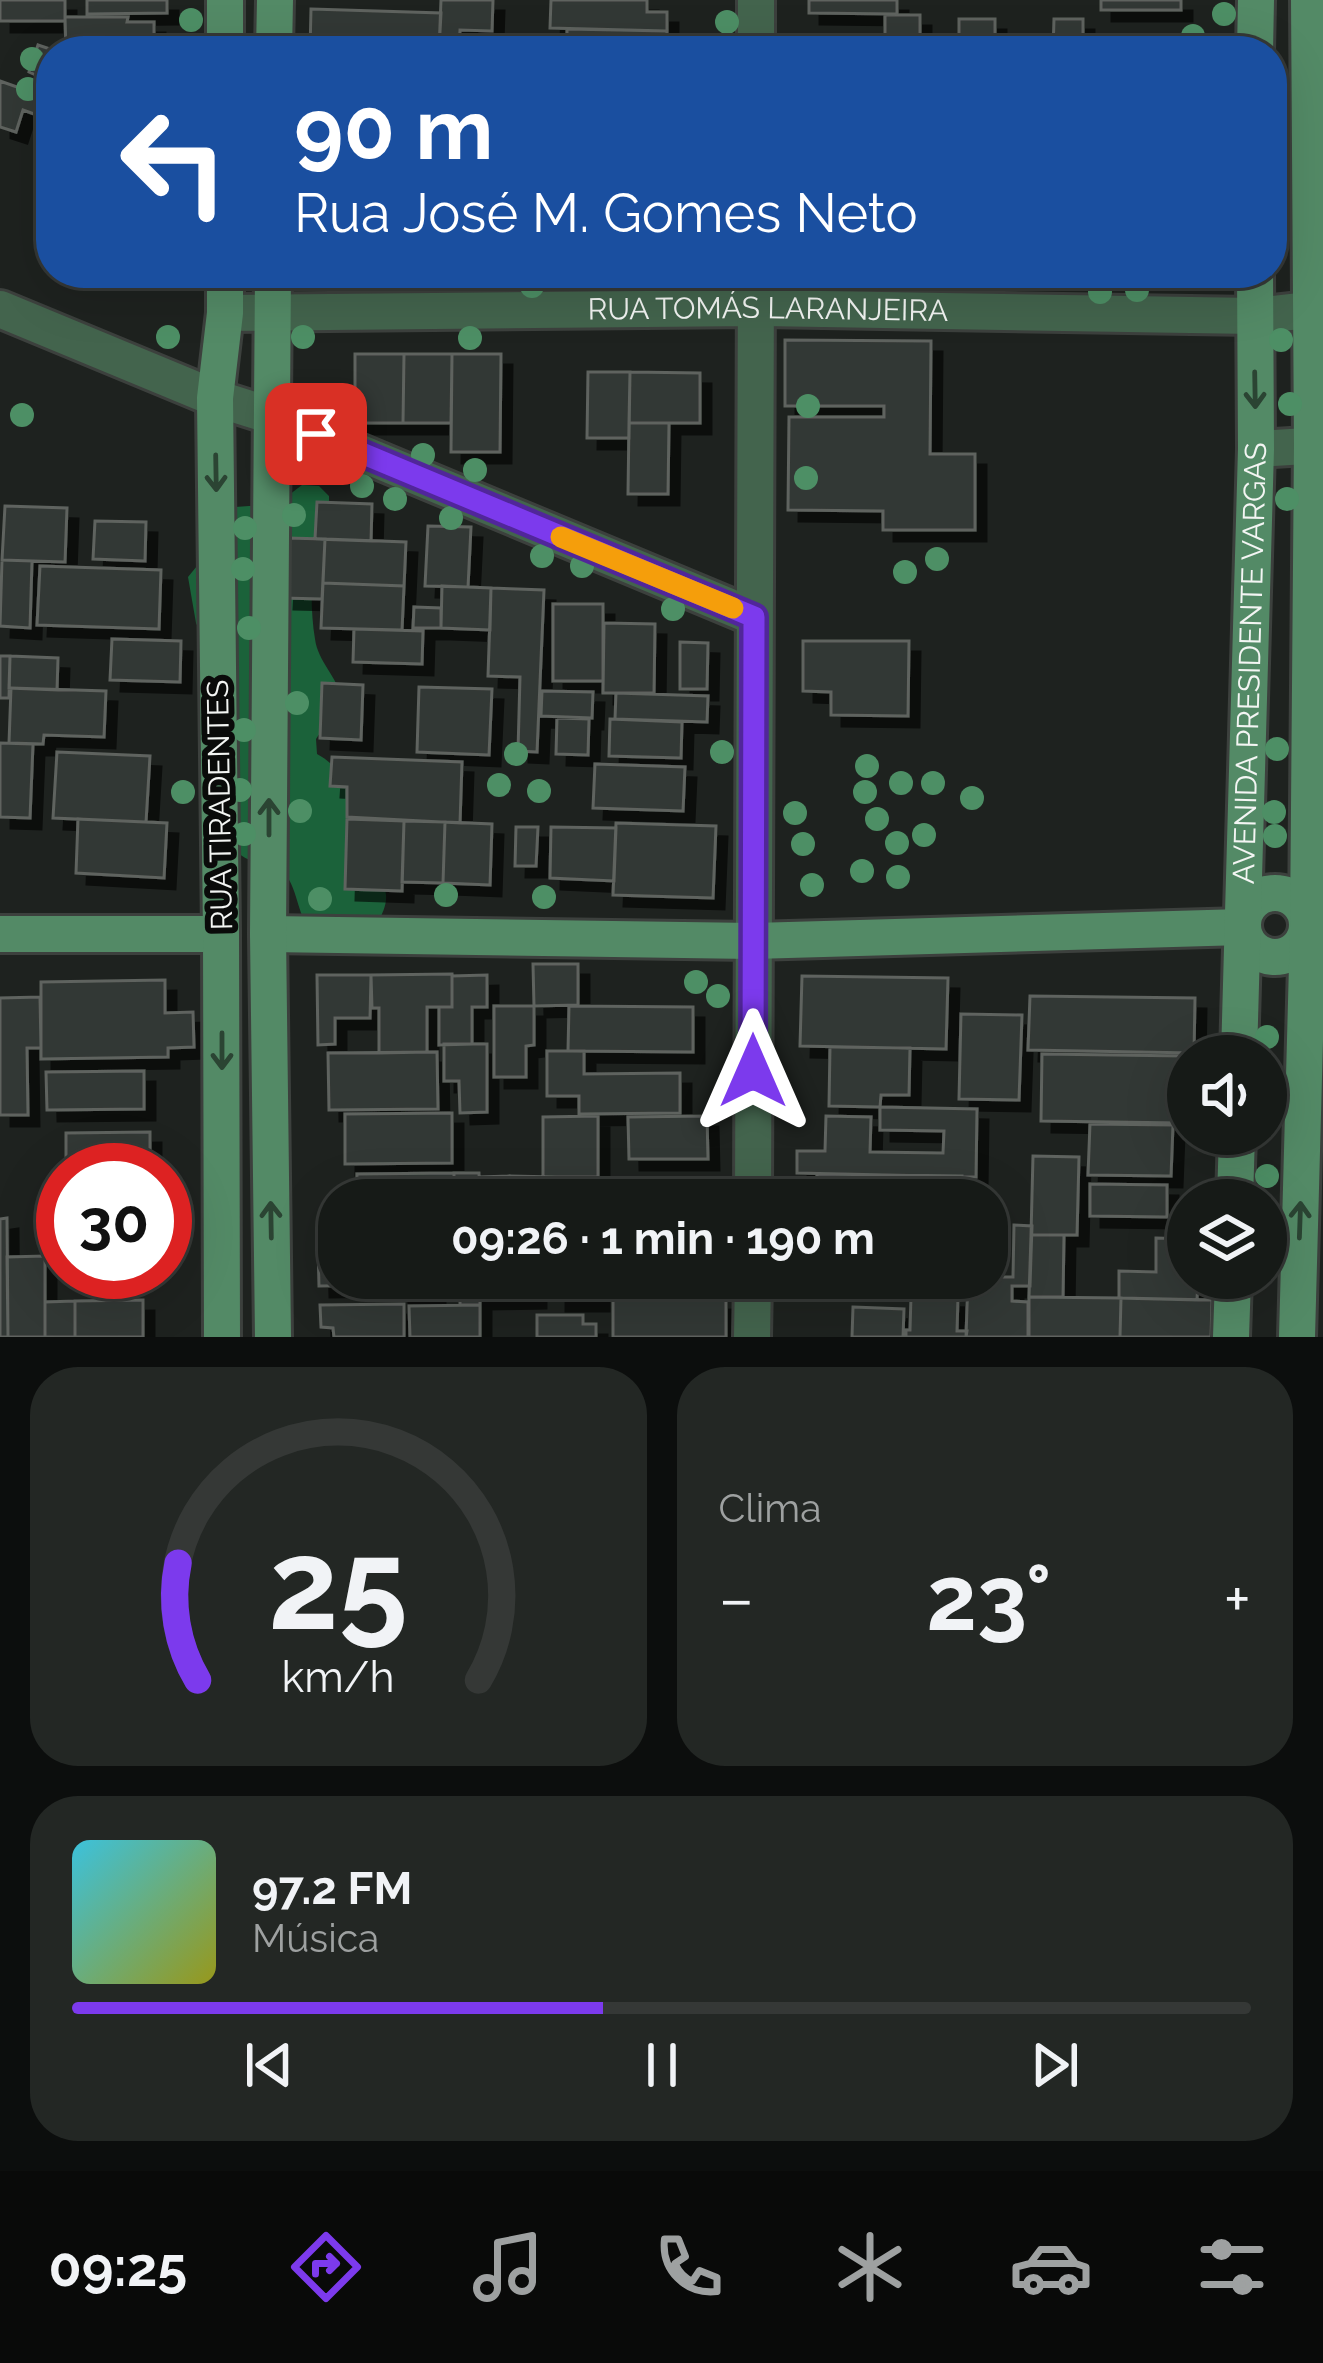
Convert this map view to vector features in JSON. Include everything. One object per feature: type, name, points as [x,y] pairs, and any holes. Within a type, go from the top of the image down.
[{"type":"main road","points":[[225,0],[225,36]]},
{"type":"main road","points":[[274,36],[275,0]]},
{"type":"main road","points":[[1256,0],[1256,36]]},
{"type":"main road","name":"AVENIDA PRESIDENTE VARGAS","points":[[1297,1337],[1315,928],[1317,445],[1309,310],[1309,0]]},
{"type":"main road","name":"RUA TIRADENTES","points":[[222,1337],[215,398],[225,288]]},
{"type":"main road","name":"RUA TIRADENTES","points":[[273,288],[268,934],[273,1337]]},
{"type":"main road","name":"AVENIDA PRESIDENTE VARGAS","points":[[1240,1035],[1256,449],[1255,288]]},
{"type":"main road","points":[[0,934],[221,934],[224,950],[237,960],[253,960],[266,950],[268,934],[753,941],[1243,927],[1255,951],[1281,957],[1294,951],[1315,928]]},
{"type":"main road","points":[[1231,1337],[1232,1299]]},
{"type":"street","points":[[756,0],[756,36]]},
{"type":"street","points":[[753,1179],[755,291]]},
{"type":"street","name":"RUA TOMÁS LARANJEIRA","points":[[225,313],[755,291],[1254,316],[1309,310]]},
{"type":"street","points":[[0,309],[215,398],[272,416],[754,617]]},
{"type":"street","points":[[1256,449],[1317,445]]},
{"type":"street","points":[[752,1299],[752,1337]]},
{"type":"green space","points":[[302,485],[319,486],[329,496],[313,570],[312,617],[317,647],[342,699],[316,739],[317,754],[340,773],[362,815],[385,890],[378,923],[307,926],[286,875],[245,858],[227,843],[214,665],[196,623],[188,577],[212,559],[222,516],[235,507],[277,504]]},
{"type":"building","points":[[0,0],[65,0],[65,21],[0,21]]},
{"type":"building","points":[[87,0],[167,0],[167,13],[87,14]]},
{"type":"building","points":[[441,0],[493,0],[492,31],[460,30],[460,36],[440,36]]},
{"type":"building","points":[[551,0],[647,0],[647,12],[667,12],[667,31],[550,28]]},
{"type":"building","points":[[809,0],[897,0],[897,14],[809,13]]},
{"type":"building","points":[[1101,0],[1181,0],[1181,10],[1101,10]]},
{"type":"building","points":[[311,9],[441,13],[440,36],[310,36]]},
{"type":"building","points":[[885,15],[920,15],[920,36],[885,36]]},
{"type":"building","points":[[65,17],[154,22],[154,36],[66,36]]},
{"type":"building","points":[[959,19],[995,19],[995,36],[959,36]]},
{"type":"building","points":[[1054,19],[1083,19],[1083,36],[1053,36]]},
{"type":"building","points":[[567,29],[667,31],[667,36],[567,36]]},
{"type":"building","points":[[0,81],[36,94],[36,115],[23,110],[16,132],[0,127]]},
{"type":"building","points":[[785,340],[931,341],[930,454],[975,454],[975,530],[883,530],[883,511],[788,510],[789,417],[884,417],[884,406],[785,406]]},
{"type":"building","points":[[355,354],[404,354],[403,423],[355,423]]},
{"type":"building","points":[[404,354],[452,354],[451,423],[403,423]]},
{"type":"building","points":[[452,354],[501,354],[500,452],[451,452]]},
{"type":"building","points":[[588,372],[630,372],[629,438],[587,438]]},
{"type":"building","points":[[630,372],[700,373],[700,423],[629,423]]},
{"type":"building","points":[[629,423],[669,423],[668,494],[628,494]]},
{"type":"building","points":[[317,502],[372,504],[371,541],[315,539]]},
{"type":"building","points":[[5,506],[67,508],[65,562],[2,560]]},
{"type":"building","points":[[95,521],[146,522],[145,561],[93,559]]},
{"type":"building","points":[[428,526],[471,527],[468,587],[425,586]]},
{"type":"building","points":[[286,538],[325,539],[322,599],[283,598]]},
{"type":"building","points":[[325,539],[406,542],[404,586],[323,583]]},
{"type":"building","points":[[2,560],[32,561],[30,628],[0,626]]},
{"type":"building","points":[[40,566],[161,570],[159,629],[37,625]]},
{"type":"building","points":[[323,583],[404,586],[402,630],[321,628]]},
{"type":"building","points":[[442,586],[491,588],[490,630],[441,628]]},
{"type":"building","points":[[491,588],[544,590],[537,752],[518,751],[520,677],[488,676]]},
{"type":"building","points":[[553,604],[603,604],[603,681],[553,681]]},
{"type":"building","points":[[414,607],[441,608],[441,628],[413,628]]},
{"type":"building","points":[[604,623],[655,624],[654,693],[603,693]]},
{"type":"building","points":[[354,629],[423,631],[422,664],[353,662]]},
{"type":"building","points":[[112,639],[181,641],[180,682],[110,680]]},
{"type":"building","points":[[803,641],[909,641],[908,716],[831,715],[831,692],[803,691]]},
{"type":"building","points":[[680,642],[708,643],[707,689],[680,689]]},
{"type":"building","points":[[0,656],[10,656],[9,698],[0,698]]},
{"type":"building","points":[[10,656],[58,658],[57,690],[9,688]]},
{"type":"building","points":[[322,683],[363,685],[361,740],[320,738]]},
{"type":"building","points":[[419,687],[492,689],[489,755],[417,752]]},
{"type":"building","points":[[11,688],[106,691],[104,737],[44,735],[43,744],[9,743]]},
{"type":"building","points":[[542,691],[593,692],[592,718],[541,716]]},
{"type":"building","points":[[616,693],[708,696],[707,722],[615,719]]},
{"type":"building","points":[[557,718],[589,719],[588,755],[556,754]]},
{"type":"building","points":[[610,719],[682,722],[681,758],[609,756]]},
{"type":"building","points":[[0,743],[33,744],[30,818],[0,817]]},
{"type":"building","points":[[57,752],[150,756],[146,822],[53,818]]},
{"type":"building","points":[[332,757],[462,762],[460,823],[347,817],[347,787],[330,786]]},
{"type":"building","points":[[595,764],[685,767],[683,811],[593,808]]},
{"type":"building","points":[[78,819],[167,823],[164,878],[76,873]]},
{"type":"building","points":[[347,819],[404,821],[402,891],[345,889]]},
{"type":"building","points":[[404,821],[445,822],[443,883],[402,882]]},
{"type":"building","points":[[445,822],[492,824],[490,885],[443,883]]},
{"type":"building","points":[[616,823],[716,826],[713,898],[613,895]]},
{"type":"building","points":[[516,827],[538,827],[536,866],[515,866]]},
{"type":"building","points":[[551,827],[616,828],[614,881],[550,878]]},
{"type":"building","points":[[533,964],[578,964],[578,1005],[534,1006]]},
{"type":"building","points":[[452,974],[452,1007],[427,1007],[427,1052],[379,1053],[379,1008],[372,1008],[371,975]]},
{"type":"building","points":[[317,975],[371,975],[370,1018],[335,1018],[335,1044],[318,1045]]},
{"type":"building","points":[[487,975],[487,1007],[472,1007],[472,1044],[439,1045],[439,1007],[452,1007],[452,976]]},
{"type":"building","points":[[802,976],[948,978],[946,1049],[800,1046]]},
{"type":"building","points":[[165,980],[165,1013],[193,1012],[194,1047],[168,1048],[168,1057],[41,1059],[41,982]]},
{"type":"building","points":[[1030,996],[1195,998],[1194,1035],[1167,1035],[1167,1053],[1028,1050]]},
{"type":"building","points":[[40,997],[41,1048],[27,1048],[28,1115],[0,1115],[0,998]]},
{"type":"building","points":[[494,1006],[534,1006],[534,1045],[526,1046],[526,1077],[494,1077]]},
{"type":"building","points":[[569,1006],[693,1007],[693,1052],[568,1051]]},
{"type":"building","points":[[961,1014],[1022,1015],[1019,1100],[959,1099]]},
{"type":"building","points":[[444,1044],[487,1044],[487,1112],[460,1113],[459,1081],[444,1081]]},
{"type":"building","points":[[830,1047],[910,1048],[909,1095],[881,1095],[880,1107],[829,1106]]},
{"type":"building","points":[[547,1051],[584,1051],[584,1074],[680,1073],[680,1113],[579,1114],[579,1096],[547,1096]]},
{"type":"building","points":[[437,1052],[438,1109],[329,1110],[328,1053]]},
{"type":"building","points":[[1042,1054],[1167,1056],[1167,1123],[1041,1121]]},
{"type":"building","points":[[144,1071],[144,1109],[47,1110],[46,1072]]},
{"type":"building","points":[[880,1107],[977,1109],[976,1177],[797,1173],[797,1151],[825,1151],[826,1116],[871,1117],[870,1152],[943,1153],[944,1131],[880,1130]]},
{"type":"building","points":[[452,1113],[452,1163],[345,1164],[345,1114]]},
{"type":"building","points":[[598,1116],[598,1177],[543,1177],[543,1117]]},
{"type":"building","points":[[707,1116],[708,1159],[629,1159],[628,1117]]},
{"type":"building","points":[[1090,1124],[1167,1125],[1171,1176],[1088,1175]]},
{"type":"building","points":[[150,1132],[150,1143],[66,1143],[66,1133]]},
{"type":"building","points":[[1033,1156],[1079,1157],[1077,1235],[1031,1235]]},
{"type":"building","points":[[454,1173],[479,1173],[479,1179],[454,1179]]},
{"type":"building","points":[[454,1173],[454,1179],[357,1179],[357,1174]]},
{"type":"building","points":[[817,1174],[962,1176],[962,1179],[817,1179]]},
{"type":"building","points":[[509,1176],[652,1179],[509,1179]]},
{"type":"building","points":[[1090,1184],[1167,1185],[1167,1217],[1090,1216]]},
{"type":"building","points":[[7,1218],[8,1337],[0,1337],[0,1219]]},
{"type":"building","points":[[1014,1225],[1032,1226],[1030,1286],[1012,1286],[1012,1301],[1028,1302],[1028,1337],[966,1337],[967,1299],[1008,1299],[1008,1277],[1013,1277]]},
{"type":"building","points":[[1031,1235],[1064,1235],[1063,1297],[1029,1297]]},
{"type":"building","points":[[1156,1238],[1167,1238],[1167,1299],[1197,1300],[1119,1298],[1119,1271],[1156,1272]]},
{"type":"building","points":[[36,1256],[36,1299],[45,1299],[45,1337],[8,1337],[7,1257]]},
{"type":"building","points":[[1029,1297],[1121,1298],[1120,1337],[1029,1337]]},
{"type":"building","points":[[1121,1298],[1212,1300],[1211,1337],[1120,1337]]},
{"type":"building","points":[[460,1299],[480,1299],[480,1305],[460,1305]]},
{"type":"building","points":[[726,1299],[726,1337],[613,1337],[613,1300]]},
{"type":"building","points":[[911,1299],[958,1299],[957,1331],[967,1331],[966,1337],[906,1337]]},
{"type":"building","points":[[143,1300],[143,1337],[75,1337],[75,1301]]},
{"type":"building","points":[[75,1301],[75,1337],[45,1337],[45,1302]]},
{"type":"building","points":[[404,1304],[404,1337],[334,1337],[333,1328],[321,1327],[320,1305]]},
{"type":"building","points":[[480,1305],[480,1337],[410,1337],[409,1306]]},
{"type":"building","points":[[853,1307],[904,1309],[903,1337],[852,1337]]},
{"type":"building","points":[[537,1315],[583,1315],[583,1324],[596,1324],[596,1337],[537,1337]]},
{"type":"slow traffic","points":[[561,537],[733,608]]},
{"type":"route","points":[[316,434],[754,617],[753,1071]]}]
